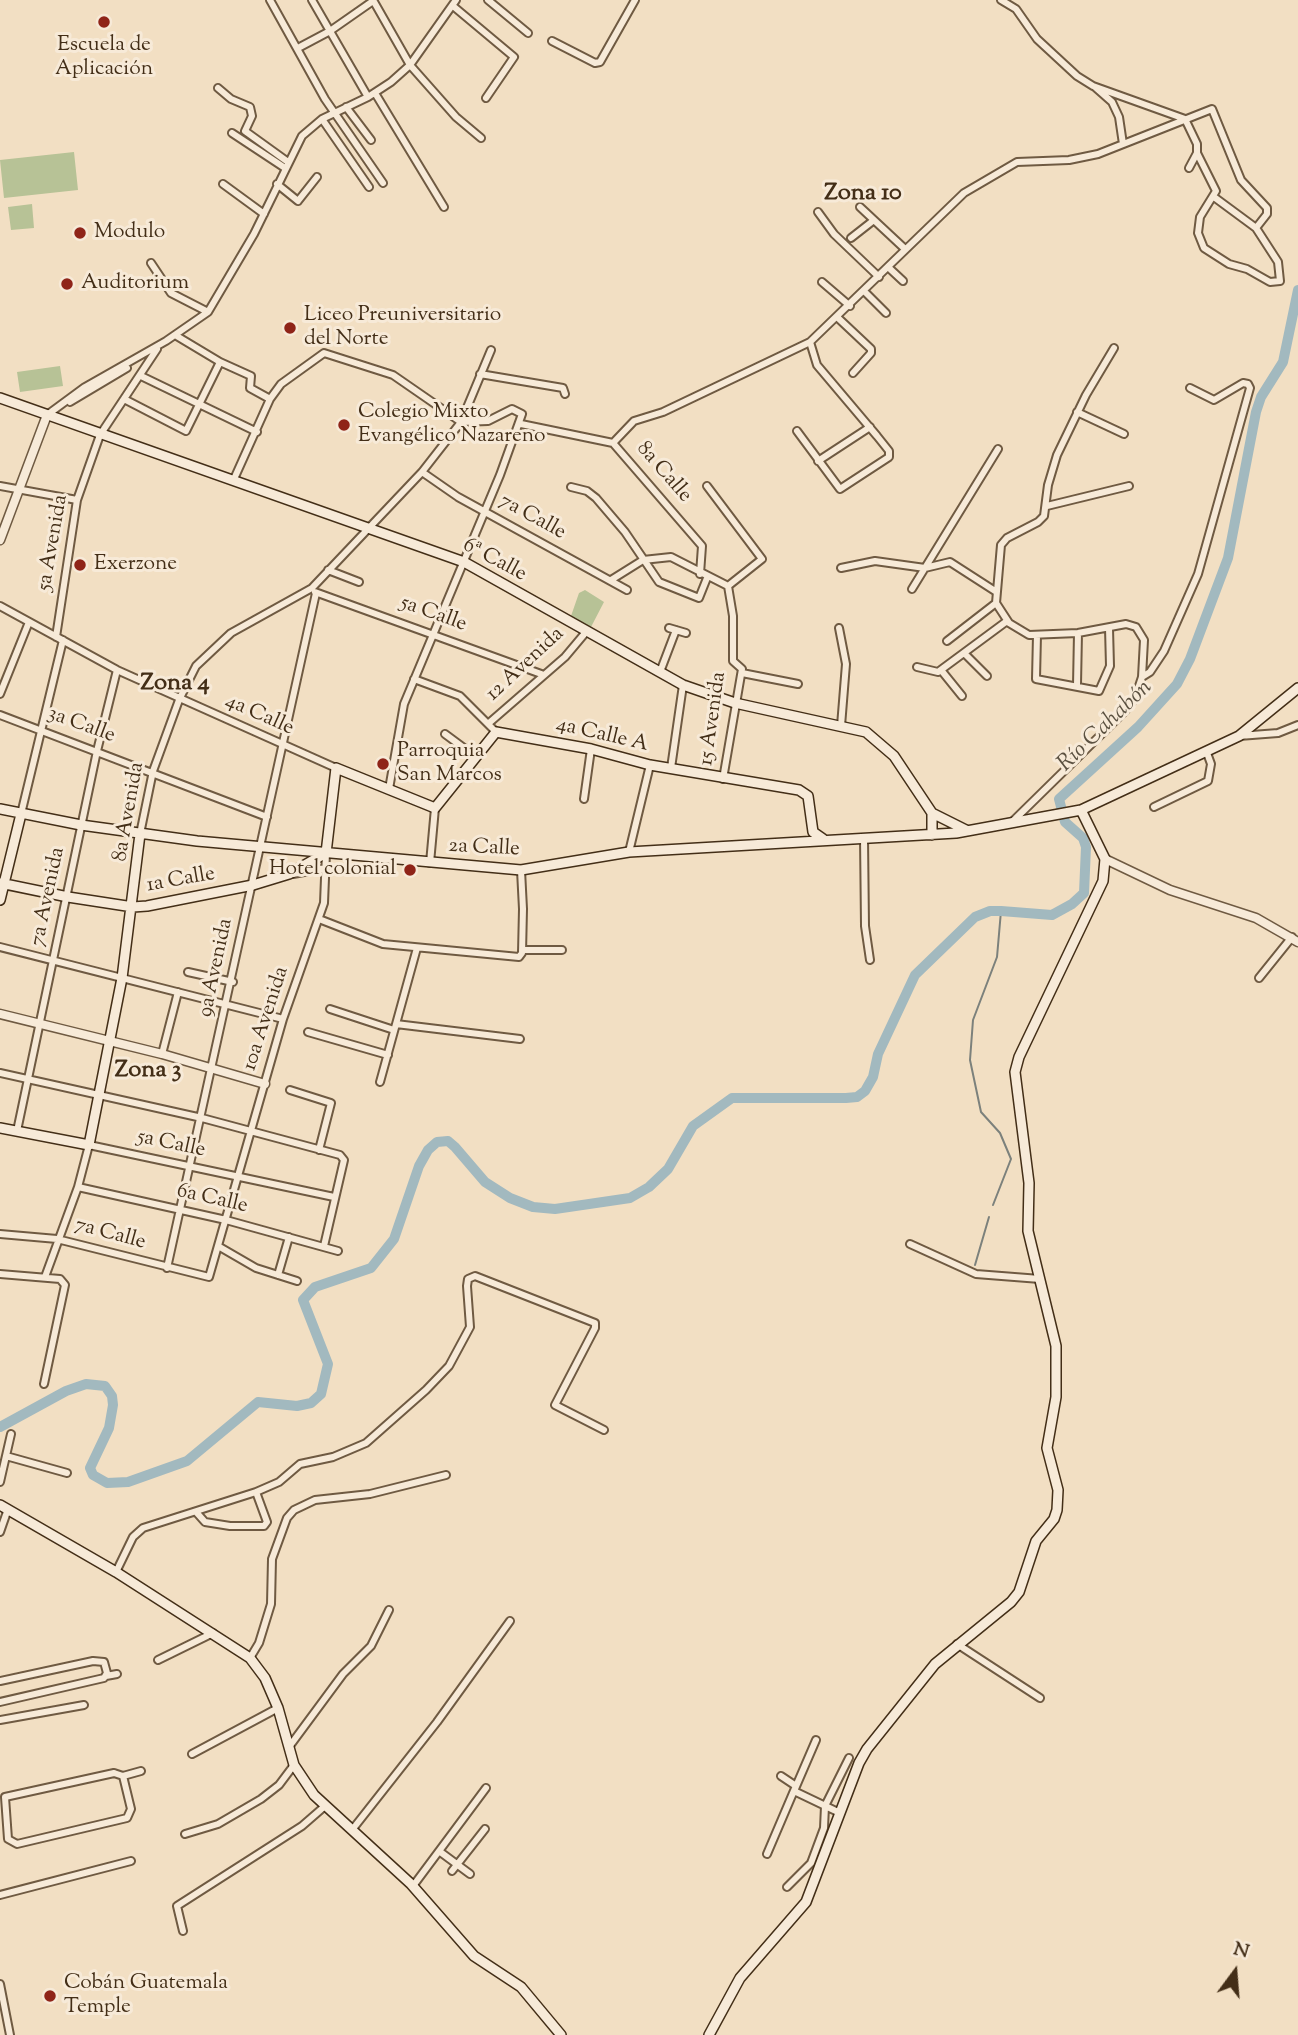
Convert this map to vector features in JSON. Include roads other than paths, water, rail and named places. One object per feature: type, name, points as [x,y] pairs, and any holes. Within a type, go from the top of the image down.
[{"type":"main road","name":"6ª Calle","points":[[0,398],[464,562],[683,685],[735,703],[866,732],[894,756],[932,813],[968,831]]},
{"type":"main road","name":"2a Calle","points":[[0,809],[141,834],[521,870],[629,852],[823,839],[932,835],[1078,811],[1240,737],[1298,688]]},
{"type":"main road","name":"4a Calle A","points":[[496,732],[591,749],[650,765],[723,779],[799,790],[808,796],[813,832],[823,839]]},
{"type":"main road","name":"12 Avenida","points":[[435,808],[496,732]]},
{"type":"main road","name":"4a Calle","points":[[336,768],[435,808]]},
{"type":"main road","name":"10a Avenida","points":[[326,853],[336,768]]},
{"type":"main road","points":[[709,2035],[740,1978],[806,1902],[859,1763],[883,1726],[935,1664],[991,1619],[1019,1592],[1036,1541],[1054,1519],[1057,1510],[1058,1490],[1047,1448],[1056,1396],[1056,1346],[1028,1231],[1029,1183],[1015,1072],[1019,1057],[1103,881],[1105,859],[1078,811]]},
{"type":"main road","points":[[932,813],[932,835]]},
{"type":"main road","points":[[0,900],[2,883],[22,814]]},
{"type":"main road","name":"8a Avenida","points":[[89,1145],[122,978],[141,834]]},
{"type":"main road","points":[[289,874],[326,853]]},
{"type":"main road","name":"1a Calle","points":[[2,883],[133,907],[253,885],[289,874]]},
{"type":"main road","name":"5a Calle","points":[[0,1128],[89,1145]]},
{"type":"main road","points":[[4,1507],[116,1572],[250,1658],[265,1678],[278,1708],[294,1765],[314,1795],[413,1886],[474,1956],[521,1987],[561,2035]]},
{"type":"street","points":[[270,0],[334,114],[383,183]]},
{"type":"street","points":[[312,0],[368,97]]},
{"type":"street","points":[[298,47],[330,31],[373,0],[410,65],[456,117],[481,138]]},
{"type":"street","points":[[488,0],[528,33]]},
{"type":"street","points":[[552,41],[579,56],[600,62],[635,0]]},
{"type":"street","points":[[1001,0],[1016,9],[1037,39],[1077,76],[1112,102],[1119,117],[1123,144]]},
{"type":"street","points":[[0,540],[8,525],[17,489],[47,415],[85,387],[166,341],[208,312],[264,214],[302,136],[322,119],[375,93],[410,65],[454,3],[514,57],[486,98]]},
{"type":"street","points":[[1093,86],[1185,119],[1197,144],[1197,153],[1189,168]]},
{"type":"street","points":[[219,88],[231,99],[250,107],[252,116],[246,131],[287,165]]},
{"type":"street","points":[[375,93],[444,206]]},
{"type":"street","points":[[346,107],[371,140]]},
{"type":"street","points":[[613,443],[634,421],[663,412],[726,384],[810,342],[964,193],[1017,162],[1069,160],[1098,155],[1212,109],[1241,180],[1267,208],[1267,214],[1256,229]]},
{"type":"street","points":[[322,119],[369,187]]},
{"type":"street","points":[[232,133],[287,165]]},
{"type":"street","points":[[1197,153],[1214,183],[1214,197],[1200,217],[1198,233],[1204,248],[1229,264],[1247,269],[1276,283],[1281,277],[1278,262],[1256,229],[1214,197]]},
{"type":"street","points":[[277,184],[298,201],[317,177]]},
{"type":"street","points":[[223,184],[264,214]]},
{"type":"street","points":[[860,207],[905,249]]},
{"type":"street","points":[[818,212],[834,234],[878,277]]},
{"type":"street","points":[[851,238],[874,220]]},
{"type":"street","points":[[151,263],[171,293],[208,312]]},
{"type":"street","points":[[888,267],[903,281]]},
{"type":"street","points":[[822,282],[850,306]]},
{"type":"street","points":[[864,291],[886,313]]},
{"type":"street","points":[[838,317],[871,351],[853,373]]},
{"type":"street","points":[[175,335],[220,362],[251,376],[249,386],[270,399]]},
{"type":"street","points":[[47,415],[166,341]]},
{"type":"street","points":[[797,431],[835,485],[844,488],[890,457],[889,451],[870,427],[817,365],[810,342]]},
{"type":"street","points":[[1011,823],[1125,711],[1135,698],[1142,677],[1144,640],[1141,632],[1126,624],[1078,634],[1037,635],[1020,631],[1007,621],[996,603],[1001,545],[1007,538],[1038,522],[1047,506],[1051,468],[1077,412],[1114,348]]},
{"type":"street","name":"5a Avenida","points":[[22,814],[60,639],[76,500],[100,435],[157,349]]},
{"type":"street","name":"8a Avenida","points":[[141,834],[153,771],[179,700],[196,666],[231,633],[314,590],[328,570],[422,472],[461,422],[491,350]]},
{"type":"street","points":[[234,479],[270,399],[281,384],[324,354],[393,375],[461,422]]},
{"type":"street","points":[[124,399],[163,422],[187,430],[220,362]]},
{"type":"street","points":[[480,374],[563,387],[565,394]]},
{"type":"street","points":[[141,376],[257,432]]},
{"type":"street","points":[[1142,677],[1150,672],[1164,651],[1198,574],[1250,388],[1243,383],[1214,400],[1190,388]]},
{"type":"street","name":"8a Calle","points":[[461,422],[488,421],[517,409],[521,421],[613,443],[702,546],[703,576]]},
{"type":"street","points":[[1077,412],[1124,434]]},
{"type":"street","points":[[389,789],[398,728],[414,679],[521,421]]},
{"type":"street","points":[[818,461],[870,427]]},
{"type":"street","points":[[912,589],[998,449]]},
{"type":"street","name":"7a Calle","points":[[422,472],[484,511],[627,590]]},
{"type":"street","points":[[0,486],[76,500]]},
{"type":"street","points":[[611,580],[643,560],[671,557],[703,576],[728,586],[761,562],[761,556],[707,486]]},
{"type":"street","points":[[1047,506],[1129,486]]},
{"type":"street","points":[[571,487],[587,491],[596,498],[659,582],[697,598],[701,597],[703,576]]},
{"type":"street","points":[[841,568],[875,561],[925,568],[953,563],[995,591]]},
{"type":"street","points":[[328,570],[359,582]]},
{"type":"street","name":"15 Avenida","points":[[723,779],[742,673],[742,667],[733,661],[732,610],[728,586]]},
{"type":"street","name":"5a Calle","points":[[314,590],[544,675]]},
{"type":"street","name":"9a Avenida","points":[[167,1268],[233,982],[314,590]]},
{"type":"street","points":[[947,641],[996,603]]},
{"type":"street","name":"4a Calle","points":[[0,606],[117,670],[179,700],[336,768]]},
{"type":"street","points":[[918,667],[941,670],[1007,621]]},
{"type":"street","points":[[0,694],[29,622]]},
{"type":"street","points":[[839,628],[846,664],[841,726]]},
{"type":"street","points":[[1037,635],[1036,679],[1099,691],[1104,686],[1110,666],[1109,628]]},
{"type":"street","points":[[660,672],[672,629],[686,633]]},
{"type":"street","name":"12 Avenida","points":[[489,723],[565,657],[586,632]]},
{"type":"street","points":[[1077,685],[1078,634]]},
{"type":"street","points":[[964,653],[987,676]]},
{"type":"street","name":"7a Avenida","points":[[17,1131],[97,751],[117,670]]},
{"type":"street","points":[[941,670],[944,679],[962,696]]},
{"type":"street","points":[[742,673],[798,684]]},
{"type":"street","points":[[414,679],[460,696],[496,732]]},
{"type":"street","points":[[671,768],[683,685]]},
{"type":"street","name":"3a Calle","points":[[0,715],[153,771],[267,817]]},
{"type":"street","points":[[1240,737],[1278,733],[1298,725]]},
{"type":"street","points":[[445,734],[476,757]]},
{"type":"street","points":[[584,799],[591,749]]},
{"type":"street","points":[[1154,807],[1208,781],[1211,764],[1207,752]]},
{"type":"street","points":[[629,852],[650,765]]},
{"type":"street","points":[[430,863],[435,808]]},
{"type":"street","points":[[864,838],[865,926],[870,960]]},
{"type":"street","name":"10a Avenida","points":[[209,1277],[283,1019],[319,919],[326,853]]},
{"type":"street","points":[[1105,859],[1170,890],[1256,918],[1295,940],[1259,978]]},
{"type":"street","name":"1a Calle","points":[[289,874],[326,869]]},
{"type":"street","points":[[520,954],[521,870]]},
{"type":"street","points":[[319,919],[383,944],[520,954],[562,950]]},
{"type":"street","points":[[0,947],[283,1019]]},
{"type":"street","points":[[380,1082],[417,947]]},
{"type":"street","points":[[188,972],[233,982]]},
{"type":"street","points":[[162,1054],[178,992]]},
{"type":"street","points":[[330,1009],[395,1027],[520,1039]]},
{"type":"street","points":[[0,1014],[162,1054],[265,1084]]},
{"type":"street","points":[[308,1032],[388,1055]]},
{"type":"street","points":[[0,1073],[202,1118],[340,1155],[344,1160],[324,1247]]},
{"type":"street","points":[[290,1090],[331,1103],[319,1150]]},
{"type":"street","name":"8a Avenida","points":[[45,1277],[78,1187],[89,1145]]},
{"type":"street","name":"5a Calle","points":[[89,1145],[334,1197]]},
{"type":"street","name":"6a Calle","points":[[78,1187],[226,1220],[338,1251]]},
{"type":"street","name":"7a Calle","points":[[0,1234],[57,1239],[209,1277]]},
{"type":"street","points":[[278,1275],[289,1237]]},
{"type":"street","points":[[910,1244],[976,1274],[1040,1279]]},
{"type":"street","points":[[218,1246],[256,1268],[297,1281]]},
{"type":"street","points":[[0,1274],[64,1281],[44,1384]]},
{"type":"street","points":[[116,1572],[134,1537],[143,1528],[256,1492],[279,1482],[300,1464],[333,1457],[366,1443],[449,1366],[470,1327],[467,1286],[468,1279],[475,1276],[594,1323],[595,1328],[555,1405],[604,1430]]},
{"type":"street","points":[[0,1482],[11,1434]]},
{"type":"street","points":[[6,1456],[67,1473]]},
{"type":"street","points":[[250,1658],[259,1643],[271,1604],[272,1559],[283,1527],[294,1510],[315,1500],[370,1494],[446,1475]]},
{"type":"street","points":[[197,1513],[209,1523],[264,1526],[265,1512],[256,1492]]},
{"type":"street","points":[[0,1532],[4,1507]]},
{"type":"street","points":[[289,1747],[343,1674],[371,1646],[389,1610]]},
{"type":"street","points":[[352,1830],[437,1722],[510,1621]]},
{"type":"street","points":[[158,1660],[213,1633]]},
{"type":"street","points":[[957,1644],[1040,1698]]},
{"type":"street","points":[[0,1681],[99,1661],[104,1662],[106,1676]]},
{"type":"street","points":[[0,1702],[117,1674]]},
{"type":"street","points":[[0,1720],[84,1705]]},
{"type":"street","points":[[191,1755],[278,1708]]},
{"type":"street","points":[[766,1854],[816,1740]]},
{"type":"street","points":[[787,1887],[811,1863],[824,1828],[825,1806],[849,1758]]},
{"type":"street","points":[[185,1835],[218,1824],[261,1800],[279,1785],[294,1765]]},
{"type":"street","points":[[123,1776],[131,1809],[127,1818],[17,1844],[8,1839],[3,1822],[3,1801],[8,1795],[114,1773],[123,1776],[141,1771]]},
{"type":"street","points":[[781,1776],[796,1786]]},
{"type":"street","points":[[796,1786],[794,1791],[841,1813]]},
{"type":"street","points":[[413,1886],[486,1788]]},
{"type":"street","points":[[183,1931],[177,1906],[302,1826],[326,1806]]},
{"type":"street","points":[[452,1871],[485,1829]]},
{"type":"street","points":[[439,1851],[470,1874]]},
{"type":"street","points":[[0,1895],[131,1861]]},
{"type":"street","points":[[0,1984],[10,2035]]},
{"type":"waterway","name":"Río Cahabón","points":[[0,1427],[66,1391],[86,1384],[105,1386],[112,1396],[113,1405],[109,1428],[90,1468],[93,1475],[107,1483],[128,1482],[187,1461],[258,1402],[297,1406],[311,1403],[321,1394],[328,1364],[303,1300],[315,1287],[371,1268],[394,1239],[419,1166],[428,1150],[437,1142],[448,1141],[485,1182],[510,1198],[533,1207],[555,1209],[630,1198],[649,1187],[668,1169],[693,1126],[732,1098],[846,1098],[857,1097],[865,1091],[873,1077],[878,1054],[915,975],[975,917],[990,911],[1052,915],[1072,904],[1084,893],[1086,847],[1083,838],[1065,822],[1059,799],[1138,727],[1177,684],[1190,659],[1228,558],[1256,412],[1261,397],[1283,362],[1298,290]]},
{"type":"waterway","points":[[993,1205],[1011,1159],[1000,1133],[981,1112],[970,1060],[973,1020],[997,957],[1001,911]]},
{"type":"waterway","points":[[975,1265],[989,1217]]},
{"type":"place","name":"Escuela de Aplicación","points":[[104,22]]},
{"type":"place","name":"Modulo","points":[[80,233]]},
{"type":"place","name":"Auditorium","points":[[67,284]]},
{"type":"place","name":"Liceo Preuniversitario del Norte","points":[[290,328]]},
{"type":"place","name":"Colegio Mixto Evangélico Nazareno","points":[[344,425]]},
{"type":"place","name":"Exerzone","points":[[80,565]]},
{"type":"place","name":"Parroquia San Marcos","points":[[383,764]]},
{"type":"place","name":"Hotel colonial","points":[[410,870]]},
{"type":"place","name":"Cobán Guatemala Temple","points":[[50,1996]]},
{"type":"district","name":"Zona 10","points":[[863,195]]},
{"type":"district","name":"Zona 4","points":[[175,685]]},
{"type":"district","name":"Zona 3","points":[[148,1072]]}]
